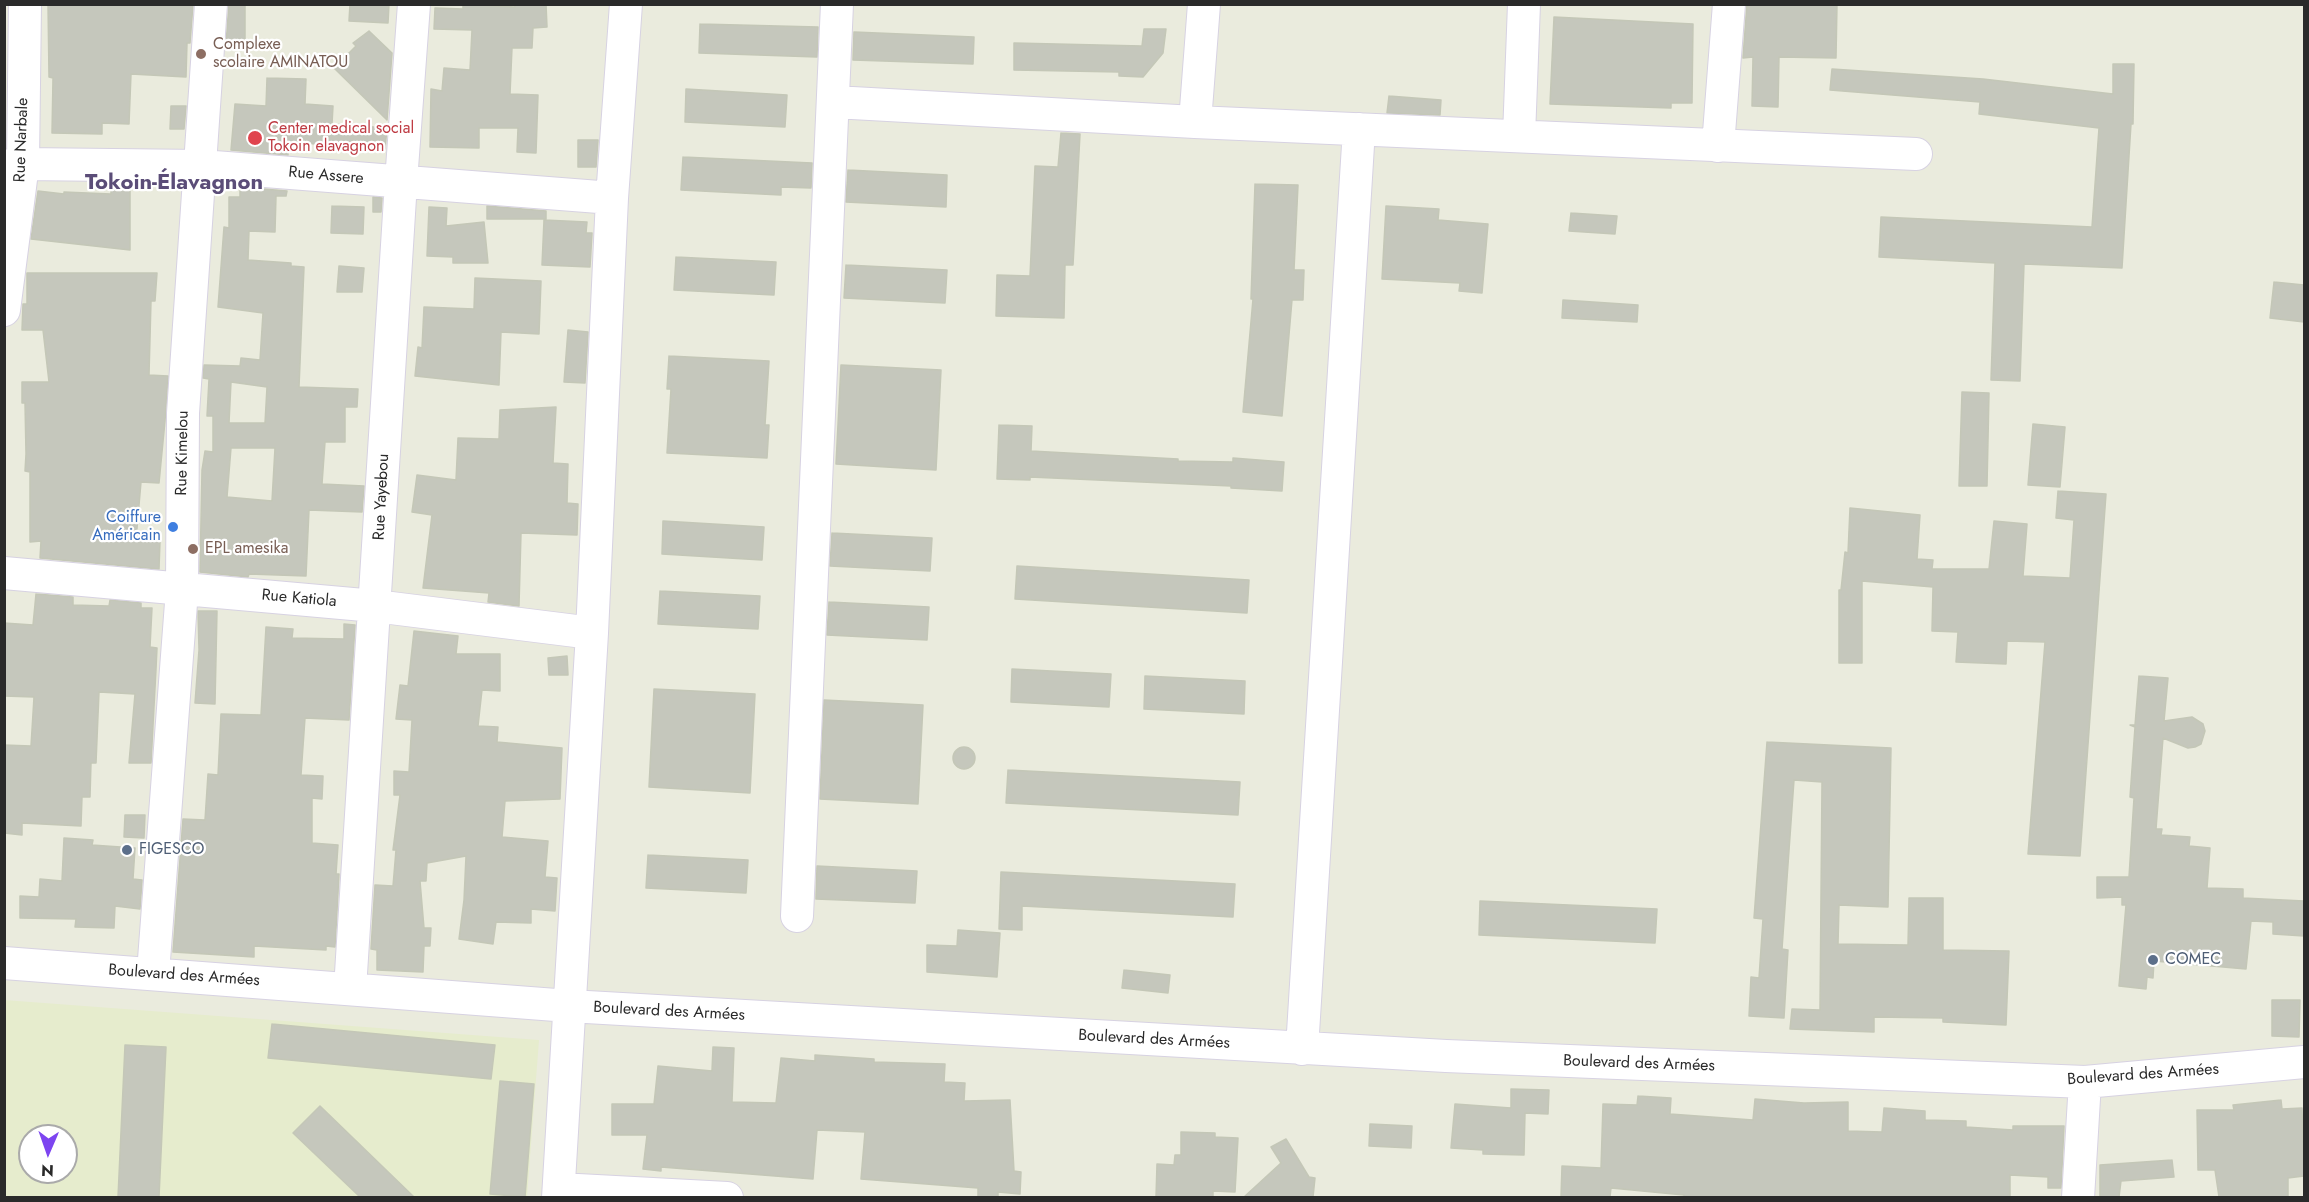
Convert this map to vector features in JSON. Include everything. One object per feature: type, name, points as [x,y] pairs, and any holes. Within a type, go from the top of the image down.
[{"type":"street","name":"Rue Narbale","points":[[4,310],[25,4]]},
{"type":"street","name":"Rue Kimelou","points":[[153,974],[182,590],[183,412],[211,4]]},
{"type":"street","name":"Rue Yayebou","points":[[350,989],[414,4]]},
{"type":"street","points":[[626,4],[612,198],[592,633],[558,1193],[728,1197]]},
{"type":"street","points":[[797,916],[837,4]]},
{"type":"street","points":[[1195,122],[1204,4]]},
{"type":"street","points":[[1518,136],[1524,4]]},
{"type":"street","points":[[1718,146],[1729,4]]},
{"type":"street","points":[[834,102],[1195,122],[1916,154]]},
{"type":"street","points":[[1302,1049],[1359,129]]},
{"type":"street","name":"Rue Assere","points":[[14,165],[201,166],[612,198]]},
{"type":"street","name":"Rue Katiola","points":[[4,573],[375,606],[592,633]]},
{"type":"street","name":"Boulevard des Armées","points":[[4,963],[569,1006],[1302,1049],[2085,1082],[2304,1062]]},
{"type":"street","points":[[2078,1197],[2085,1082]]},
{"type":"shaded area","points":[[4,1000],[539,1040],[527,1197],[5,1197]]},
{"type":"building","points":[[48,4],[193,4],[190,43],[187,43],[186,77],[131,74],[129,124],[102,123],[102,134],[52,133],[53,78],[49,77]]},
{"type":"building","points":[[229,4],[245,4],[245,46],[227,46],[226,44]]},
{"type":"building","points":[[350,4],[389,4],[388,23],[349,21]]},
{"type":"building","points":[[463,4],[515,7],[515,4],[546,4],[547,27],[533,28],[532,48],[512,48],[510,94],[538,95],[536,153],[517,152],[518,128],[479,128],[479,148],[430,147],[431,89],[442,91],[444,68],[470,70],[472,30],[434,29],[435,8],[463,9]]},
{"type":"building","points":[[1747,4],[1837,4],[1836,58],[1779,57],[1778,107],[1752,106],[1753,57],[1743,58]]},
{"type":"building","points":[[1554,17],[1693,24],[1692,103],[1671,103],[1671,108],[1550,104]]},
{"type":"building","points":[[700,24],[818,27],[817,57],[699,53]]},
{"type":"building","points":[[1144,29],[1166,29],[1163,53],[1143,77],[1119,76],[1119,72],[1014,70],[1014,43],[1142,46]]},
{"type":"building","points":[[369,31],[392,53],[387,120],[334,68],[356,46],[353,43]]},
{"type":"building","points":[[854,32],[974,37],[973,64],[853,60]]},
{"type":"building","points":[[2113,64],[2134,64],[2133,124],[2131,124],[2122,268],[2024,264],[2020,381],[1991,380],[1995,263],[1879,257],[1881,217],[2092,227],[2099,128],[1979,114],[1980,102],[1830,90],[1832,69],[1983,79],[2113,94]]},
{"type":"building","points":[[267,78],[306,79],[305,104],[333,106],[332,124],[387,128],[385,149],[288,142],[288,155],[231,150],[235,104],[266,106]]},
{"type":"building","points":[[686,89],[787,95],[785,127],[685,122]]},
{"type":"building","points":[[1389,96],[1441,100],[1440,115],[1387,113]]},
{"type":"building","points":[[171,106],[186,106],[184,129],[170,129]]},
{"type":"building","points":[[1061,133],[1080,134],[1073,265],[1065,265],[1064,318],[996,316],[997,275],[1030,276],[1035,166],[1058,167]]},
{"type":"building","points":[[578,140],[598,140],[596,167],[578,167]]},
{"type":"building","points":[[683,157],[812,163],[811,188],[781,187],[781,195],[681,190]]},
{"type":"building","points":[[848,170],[947,175],[946,207],[846,202]]},
{"type":"building","points":[[1255,184],[1298,185],[1294,270],[1304,270],[1303,300],[1292,300],[1282,416],[1243,412],[1253,299],[1251,299]]},
{"type":"building","points":[[240,187],[287,191],[286,196],[276,196],[275,232],[249,231],[248,260],[291,263],[291,266],[304,267],[299,387],[358,389],[357,407],[345,407],[345,442],[325,442],[322,484],[364,486],[362,512],[309,510],[306,576],[249,574],[248,577],[200,572],[202,470],[205,451],[213,452],[213,416],[207,416],[209,379],[203,378],[204,365],[240,366],[241,358],[260,360],[263,313],[218,307],[224,227],[229,228],[229,197],[240,197]],"holes":[[[231,382],[267,387],[265,423],[229,423]],[[231,448],[275,448],[272,501],[227,497]]]},
{"type":"building","points":[[111,189],[130,189],[130,250],[31,239],[38,191],[64,194],[64,192],[111,194]]},
{"type":"building","points":[[373,197],[382,198],[381,212],[373,212]]},
{"type":"building","points":[[332,206],[364,207],[363,234],[331,233]]},
{"type":"building","points":[[487,206],[546,211],[546,219],[487,219]]},
{"type":"building","points":[[1386,206],[1439,209],[1438,220],[1488,224],[1482,293],[1459,291],[1460,283],[1382,279]]},
{"type":"building","points":[[429,207],[447,208],[446,226],[484,222],[488,263],[453,263],[453,257],[427,256]]},
{"type":"building","points":[[1571,213],[1617,216],[1615,234],[1569,231]]},
{"type":"building","points":[[544,220],[587,222],[586,233],[592,233],[590,267],[542,265]]},
{"type":"building","points":[[676,257],[776,262],[774,295],[674,290]]},
{"type":"building","points":[[846,265],[947,270],[945,303],[844,298]]},
{"type":"building","points":[[339,266],[364,268],[362,292],[337,292]]},
{"type":"building","points":[[27,273],[157,273],[155,301],[151,301],[149,375],[168,376],[165,421],[159,483],[141,482],[136,540],[160,541],[159,569],[40,558],[41,541],[30,542],[30,472],[25,471],[25,403],[22,403],[22,382],[49,382],[43,330],[22,330],[23,304],[27,304]]},
{"type":"building","points":[[475,278],[541,281],[539,334],[501,332],[499,385],[415,376],[418,347],[422,348],[424,307],[474,309]]},
{"type":"building","points":[[2274,282],[2304,285],[2304,322],[2270,318]]},
{"type":"building","points":[[1563,300],[1638,305],[1637,322],[1562,318]]},
{"type":"building","points":[[568,330],[588,332],[585,383],[564,382]]},
{"type":"building","points":[[669,356],[769,361],[765,425],[769,425],[767,458],[667,453],[671,389],[667,389]]},
{"type":"building","points":[[841,365],[941,370],[936,470],[836,464]]},
{"type":"building","points":[[1962,392],[1989,393],[1987,486],[1959,486]]},
{"type":"building","points":[[556,407],[553,463],[568,464],[567,503],[578,504],[577,535],[521,533],[519,606],[488,602],[489,593],[423,588],[432,515],[412,512],[417,475],[456,480],[458,438],[499,439],[500,410]]},
{"type":"building","points":[[2033,424],[2065,427],[2060,487],[2028,485]]},
{"type":"building","points":[[999,425],[1032,426],[1031,451],[1178,459],[1178,461],[1233,462],[1233,458],[1284,462],[1282,491],[1231,488],[1231,486],[1030,477],[1030,480],[997,479]]},
{"type":"building","points":[[2058,491],[2106,494],[2080,856],[2028,854],[2045,642],[2007,641],[2006,664],[1956,662],[1958,632],[1932,631],[1933,587],[1862,581],[1862,663],[1839,663],[1839,590],[1841,590],[1845,552],[1848,553],[1850,508],[1920,515],[1917,559],[1933,560],[1932,569],[1989,569],[1994,521],[2027,524],[2023,576],[2070,578],[2074,520],[2056,518]]},
{"type":"building","points":[[663,521],[764,527],[762,560],[662,554]]},
{"type":"building","points":[[832,533],[932,538],[930,571],[830,566]]},
{"type":"building","points":[[1017,566],[1249,580],[1247,613],[1015,599]]},
{"type":"building","points":[[660,591],[760,596],[758,629],[658,624]]},
{"type":"building","points":[[36,594],[73,597],[73,605],[109,606],[110,600],[141,603],[141,608],[152,608],[150,647],[157,648],[151,763],[129,763],[135,694],[99,692],[96,763],[91,763],[90,797],[82,797],[81,826],[22,823],[22,835],[4,833],[4,745],[31,746],[34,697],[4,696],[4,623],[33,625]]},
{"type":"building","points":[[829,602],[929,607],[927,640],[827,635]]},
{"type":"building","points":[[198,611],[217,611],[215,704],[195,703],[199,650]]},
{"type":"building","points":[[344,624],[355,625],[349,720],[305,718],[301,775],[323,776],[322,799],[312,798],[312,843],[338,845],[336,874],[339,874],[335,947],[326,946],[326,950],[254,946],[254,957],[173,952],[183,819],[205,820],[208,774],[218,775],[221,714],[261,715],[266,627],[293,629],[292,638],[344,639]]},
{"type":"building","points":[[414,631],[458,636],[456,654],[500,654],[500,691],[482,690],[478,726],[498,727],[497,742],[562,748],[560,799],[505,801],[502,837],[548,841],[545,877],[557,878],[555,911],[531,909],[531,923],[496,922],[493,944],[459,939],[466,856],[427,863],[426,881],[420,881],[424,928],[431,928],[430,946],[424,946],[423,972],[377,970],[377,950],[371,949],[375,885],[393,886],[396,850],[393,850],[400,795],[394,795],[394,771],[409,772],[412,720],[396,719],[400,685],[408,686]]},
{"type":"building","points":[[567,656],[568,675],[549,675],[548,658]]},
{"type":"building","points":[[1012,669],[1111,674],[1109,707],[1011,702]]},
{"type":"building","points":[[1145,676],[1245,681],[1244,714],[1144,709]]},
{"type":"building","points":[[2139,676],[2168,678],[2164,721],[2192,717],[2203,724],[2205,731],[2201,744],[2195,747],[2188,748],[2163,738],[2156,829],[2162,829],[2161,835],[2190,837],[2189,846],[2210,848],[2207,888],[2243,889],[2243,898],[2304,901],[2304,936],[2273,934],[2273,922],[2251,921],[2246,969],[2154,961],[2153,978],[2147,977],[2146,989],[2119,986],[2126,905],[2122,905],[2122,897],[2097,898],[2097,877],[2129,877],[2134,798],[2130,797],[2135,727],[2130,725],[2135,725]]},
{"type":"building","points":[[654,689],[755,694],[750,793],[649,787]]},
{"type":"building","points":[[824,700],[923,705],[918,804],[820,799]]},
{"type":"building","points":[[1767,742],[1891,748],[1888,907],[1839,905],[1838,944],[1908,945],[1909,898],[1943,898],[1943,950],[2009,951],[2006,1025],[1943,1022],[1943,1018],[1874,1017],[1874,1032],[1790,1029],[1792,1009],[1820,1010],[1822,782],[1794,780],[1782,949],[1788,950],[1784,1018],[1749,1016],[1751,977],[1759,978],[1763,919],[1754,918]]},
{"type":"building","points":[[964,747],[972,750],[975,758],[972,766],[964,769],[956,766],[953,758],[956,750]]},
{"type":"building","points":[[1008,770],[1240,782],[1238,815],[1006,803]]},
{"type":"building","points":[[125,815],[145,815],[144,838],[124,837]]},
{"type":"building","points":[[64,838],[93,840],[92,845],[135,848],[133,879],[142,880],[140,909],[115,906],[114,928],[75,927],[76,919],[20,918],[20,896],[39,897],[40,879],[62,881]]},
{"type":"building","points":[[648,855],[748,860],[746,893],[646,888]]},
{"type":"building","points":[[817,866],[917,871],[915,903],[816,899]]},
{"type":"building","points":[[1001,872],[1235,884],[1233,917],[1022,906],[1022,930],[999,929]]},
{"type":"building","points":[[1480,901],[1657,909],[1655,943],[1479,935]]},
{"type":"building","points":[[958,930],[1000,933],[997,977],[927,972],[927,945],[957,946]]},
{"type":"building","points":[[1124,970],[1170,975],[1168,993],[1122,988]]},
{"type":"building","points":[[2272,1000],[2300,1000],[2299,1037],[2272,1036]]},
{"type":"building","points":[[272,1024],[495,1045],[491,1079],[268,1058]]},
{"type":"building","points":[[125,1045],[166,1047],[159,1197],[118,1197]]},
{"type":"building","points":[[713,1047],[734,1048],[732,1102],[776,1103],[781,1058],[815,1061],[815,1055],[874,1059],[874,1062],[945,1064],[944,1082],[965,1083],[964,1101],[1010,1100],[1014,1171],[1021,1172],[1020,1194],[998,1192],[998,1197],[978,1197],[978,1188],[861,1179],[865,1132],[817,1130],[813,1179],[661,1167],[661,1171],[643,1169],[647,1135],[612,1135],[612,1104],[654,1104],[658,1066],[712,1071]]},
{"type":"building","points":[[500,1081],[534,1084],[525,1197],[490,1194]]},
{"type":"building","points":[[1511,1089],[1549,1090],[1548,1114],[1525,1113],[1524,1155],[1483,1154],[1483,1150],[1451,1148],[1455,1104],[1511,1108]]},
{"type":"building","points":[[1638,1096],[1671,1098],[1670,1114],[1753,1120],[1755,1099],[1804,1103],[1848,1102],[1848,1131],[1882,1132],[1884,1108],[1925,1111],[1925,1120],[1966,1121],[1966,1127],[2013,1130],[2013,1126],[2064,1126],[2061,1188],[2048,1188],[2048,1177],[2010,1175],[2010,1197],[1684,1197],[1684,1195],[1611,1188],[1610,1197],[1561,1197],[1562,1166],[1601,1168],[1603,1104],[1637,1105]]},
{"type":"building","points":[[2281,1100],[2282,1109],[2302,1108],[2304,1176],[2288,1178],[2288,1197],[2219,1197],[2215,1170],[2198,1170],[2197,1110],[2234,1110],[2233,1105]]},
{"type":"building","points":[[320,1106],[414,1197],[360,1197],[293,1133]]},
{"type":"building","points":[[1370,1124],[1412,1126],[1411,1148],[1369,1146]]},
{"type":"building","points":[[1181,1132],[1215,1133],[1215,1137],[1238,1138],[1235,1192],[1213,1191],[1213,1197],[1156,1197],[1157,1164],[1174,1165],[1175,1155],[1181,1155]]},
{"type":"building","points":[[1286,1139],[1309,1177],[1315,1178],[1313,1197],[1244,1197],[1281,1163],[1271,1147]]},
{"type":"building","points":[[2172,1160],[2174,1177],[2121,1181],[2119,1197],[2100,1197],[2100,1165]]},
{"type":"place","name":"Complexe scolaire AMINATOU","points":[[201,54]]},
{"type":"place","name":"Center medical social Tokoin elavagnon","points":[[255,138]]},
{"type":"place","name":"Coiffure Américain","points":[[173,527]]},
{"type":"place","name":"EPL amesika","points":[[193,549]]},
{"type":"place","name":"FIGESCO","points":[[127,850]]},
{"type":"place","name":"COMEC","points":[[2153,960]]},
{"type":"district","name":"Tokoin-Élavagnon","points":[[174,184]]}]
